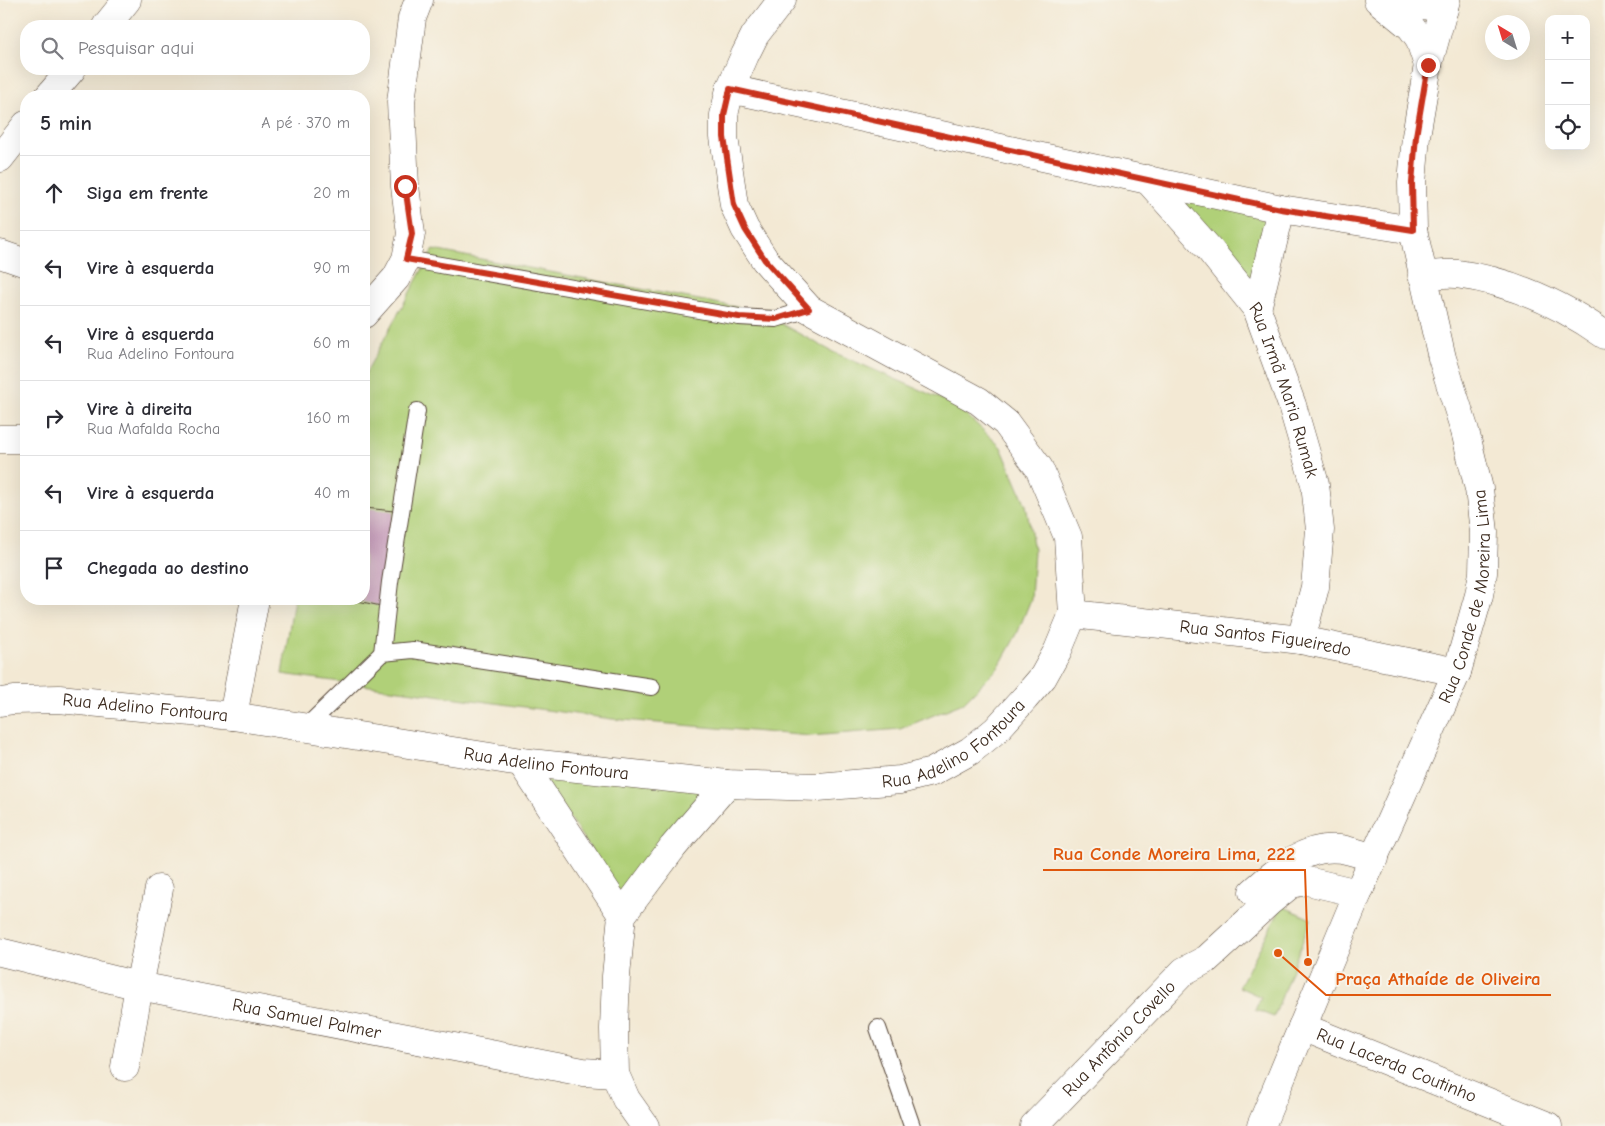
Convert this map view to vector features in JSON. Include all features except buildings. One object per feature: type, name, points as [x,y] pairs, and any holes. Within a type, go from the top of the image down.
[{"type":"street","points":[[111,20],[127,0]]},
{"type":"street","points":[[370,307],[396,278],[406,259],[412,234],[405,186],[401,102],[412,18],[419,0]]},
{"type":"street","name":"Rua Adelino Fontoura","points":[[0,702],[59,699],[233,716],[521,762],[727,784],[818,787],[900,780],[932,772],[970,751],[996,730],[1043,677],[1058,650],[1073,614],[1068,537],[1039,468],[1006,423],[979,401],[809,309],[765,260],[745,229],[734,205],[724,137],[724,115],[730,89],[756,35],[782,0]]},
{"type":"street","points":[[1378,0],[1411,27],[1419,38],[1428,65]]},
{"type":"street","points":[[1398,0],[1445,4]]},
{"type":"street","name":"Rua Conde de Moreira Lima","points":[[1261,1126],[1358,893],[1457,672],[1479,595],[1484,532],[1479,489],[1465,431],[1442,358],[1413,230],[1412,183],[1415,145],[1428,65],[1445,4]]},
{"type":"street","points":[[54,90],[67,75]]},
{"type":"street","points":[[730,89],[1147,178],[1281,209],[1413,230]]},
{"type":"street","points":[[0,158],[20,133]]},
{"type":"street","name":"Rua Irmã Maria Rumak","points":[[1147,178],[1210,250],[1256,309],[1292,405],[1315,484],[1320,530],[1315,587],[1301,640]]},
{"type":"street","points":[[1256,309],[1281,209]]},
{"type":"street","points":[[0,254],[20,261]]},
{"type":"street","points":[[1422,275],[1455,274],[1496,281],[1536,296],[1585,321],[1605,335]]},
{"type":"street","points":[[0,439],[20,439]]},
{"type":"street","points":[[233,716],[255,605]]},
{"type":"street","name":"Rua Santos Figueiredo","points":[[1073,614],[1301,640],[1457,672]]},
{"type":"street","points":[[521,762],[622,915]]},
{"type":"street","points":[[645,1126],[626,1098],[615,1074],[616,976],[622,915],[673,847],[727,784]]},
{"type":"street","name":"Rua Antônio Covello","points":[[1184,971],[1193,952],[1210,933],[1255,890],[1282,867],[1302,854],[1340,849],[1375,858]]},
{"type":"street","name":"Rua Antônio Covello","points":[[1034,1126],[1184,971],[1207,959],[1291,884],[1307,881],[1358,893]]},
{"type":"street","points":[[125,1067],[159,889]]},
{"type":"street","name":"Rua Samuel Palmer","points":[[0,952],[139,986],[583,1072],[615,1074]]},
{"type":"street","name":"Rua Lacerda Coutinho","points":[[1302,1027],[1548,1126]]},
{"type":"lane","points":[[406,259],[739,317],[776,319],[809,309]]},
{"type":"lane","points":[[382,653],[390,582],[416,411]]},
{"type":"lane","points":[[306,727],[382,653],[413,650],[652,687]]},
{"type":"lane","points":[[878,1028],[912,1126]]},
{"type":"green space","points":[[1172,193],[1269,211],[1256,293],[1220,240]]},
{"type":"green space","points":[[433,250],[763,312],[833,352],[957,406],[1001,447],[1026,505],[1034,550],[1031,599],[1017,634],[998,668],[963,703],[900,729],[810,736],[612,719],[282,674],[293,605],[370,605],[370,365]]},
{"type":"green space","points":[[526,754],[768,777],[690,837],[634,913]]},
{"type":"green space","points":[[1282,906],[1311,919],[1274,1017],[1255,1010],[1261,997],[1239,987]]},
{"type":"place","name":"Praça Athaíde de Oliveira","points":[[1278,953]]},
{"type":"place","name":"Rua Conde Moreira Lima, 222","points":[[1308,962]]},
{"type":"route","points":[[405,186],[412,234],[406,259],[739,317],[776,319],[809,309],[765,260],[745,229],[734,205],[724,137],[724,115],[730,89],[1147,178],[1281,209],[1413,230],[1412,183],[1416,136],[1428,65]]}]
